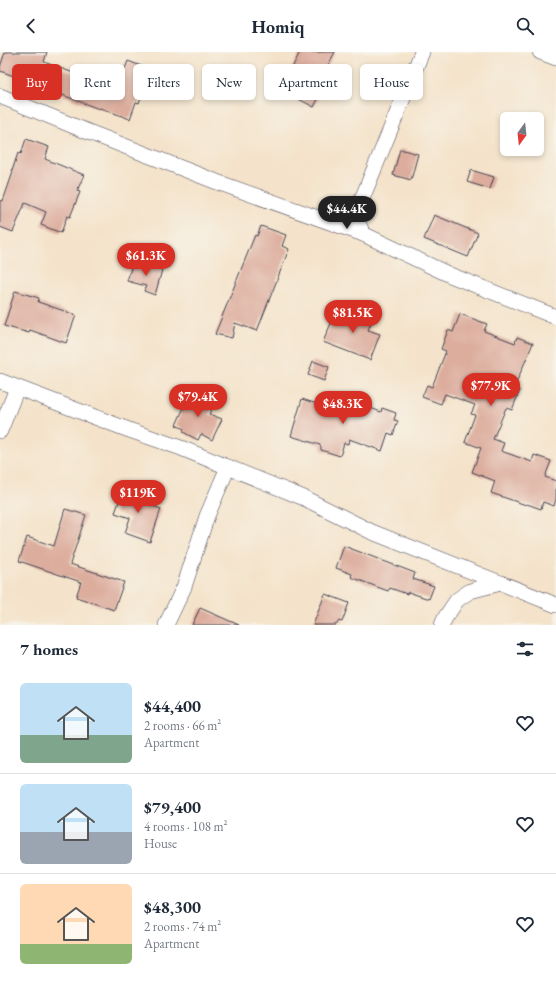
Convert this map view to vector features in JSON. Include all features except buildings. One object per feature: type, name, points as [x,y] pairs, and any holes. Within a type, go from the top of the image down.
[{"type":"street","points":[[363,234],[355,216],[422,52]]},
{"type":"street","points":[[540,52],[556,58]]},
{"type":"street","points":[[0,96],[202,176],[363,234],[450,275],[556,317]]},
{"type":"street","points":[[329,222],[355,216]]},
{"type":"street","points":[[0,381],[129,430],[182,448],[304,498],[372,532],[556,605]]},
{"type":"street","points":[[0,431],[17,388]]},
{"type":"street","points":[[166,625],[184,587],[207,516],[228,467]]},
{"type":"street","points":[[442,625],[457,600],[470,590],[501,583]]}]
